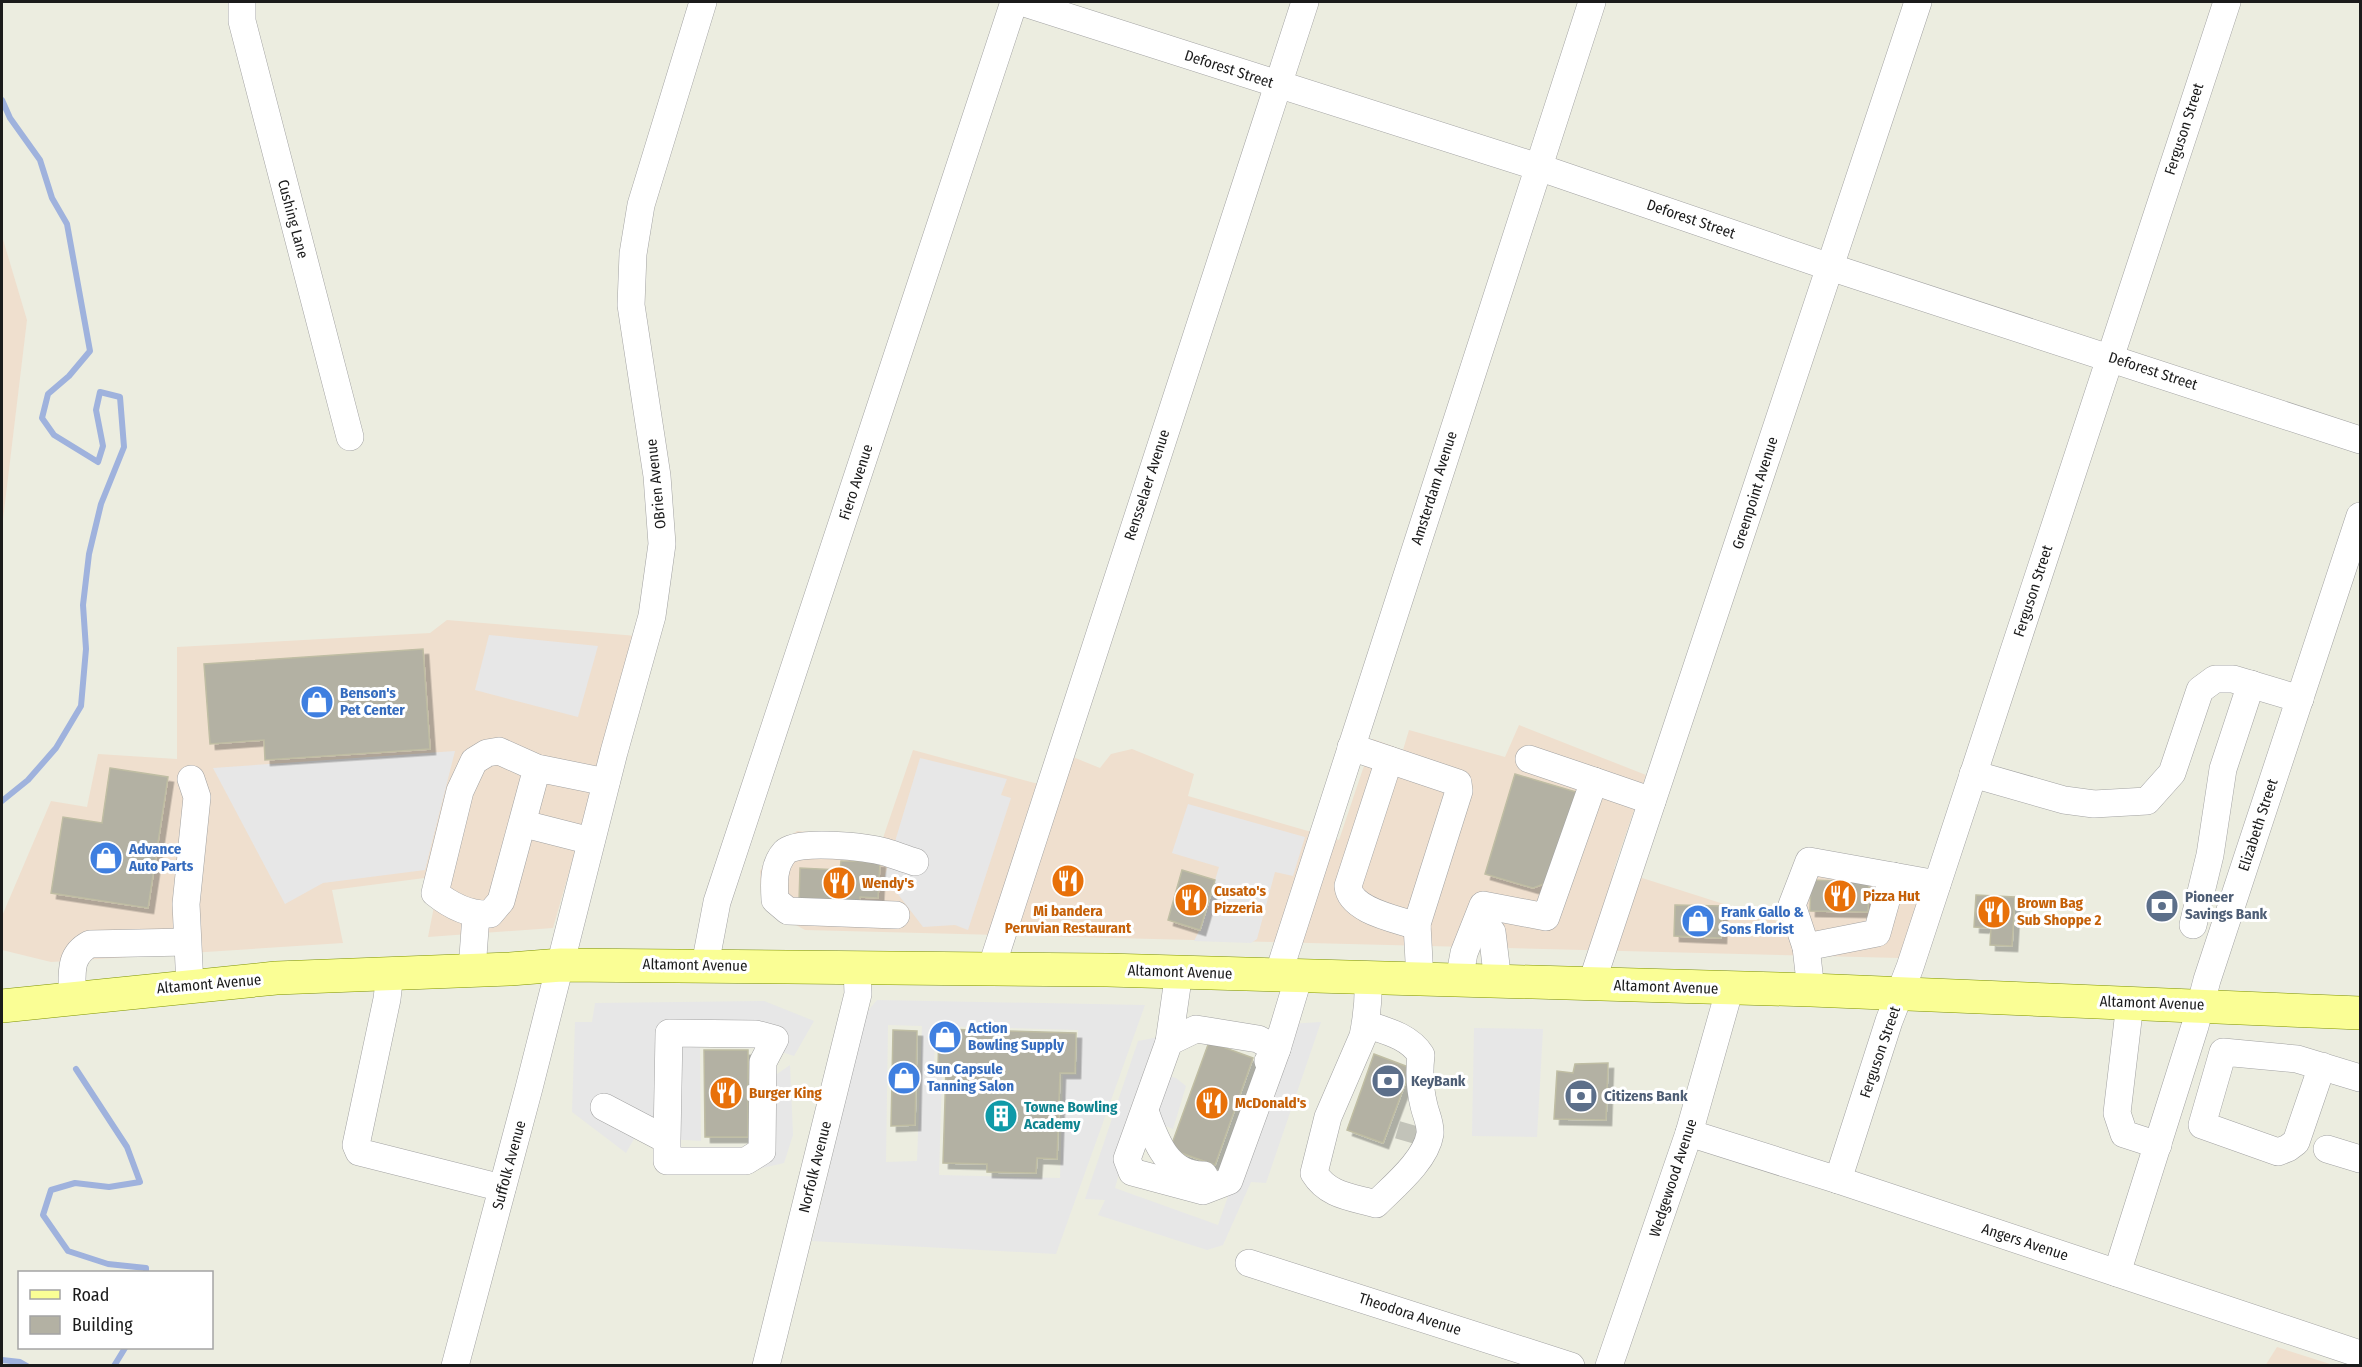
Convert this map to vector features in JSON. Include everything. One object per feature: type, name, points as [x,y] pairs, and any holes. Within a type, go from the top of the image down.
[{"type":"main road","name":"Altamont Avenue","points":[[2,1006],[276,978],[561,965],[705,965],[1179,972],[1811,990],[2361,1013]]},
{"type":"street","name":"Cushing Lane","points":[[242,2],[242,21],[350,436]]},
{"type":"street","name":"OBrien Avenue","points":[[561,965],[606,782],[652,615],[662,544],[657,477],[631,305],[633,254],[641,205],[703,2]]},
{"type":"street","name":"Fiero Avenue","points":[[705,965],[717,902],[1014,2]]},
{"type":"street","name":"Deforest Street","points":[[1021,2],[1538,167],[1830,267],[2361,440]]},
{"type":"street","name":"Rensselaer Avenue","points":[[991,969],[1305,2]]},
{"type":"street","name":"Amsterdam Avenue","points":[[1277,1049],[1289,976],[1351,747],[1592,2]]},
{"type":"street","name":"Greenpoint Avenue","points":[[1591,985],[1918,2]]},
{"type":"street","name":"Ferguson Street","points":[[1838,1180],[2227,2]]},
{"type":"street","name":"Elizabeth Street","points":[[2117,1273],[2245,865],[2361,516]]},
{"type":"street","points":[[1973,774],[2073,801],[2094,804],[2147,801],[2172,773],[2200,690],[2215,679],[2242,681],[2300,699]]},
{"type":"street","points":[[2193,925],[2210,855],[2223,769],[2242,681]]},
{"type":"street","points":[[1351,747],[1458,783],[1459,791],[1417,926],[1420,980]]},
{"type":"street","points":[[537,768],[501,901],[490,914],[476,915],[448,903],[435,893],[460,791],[474,761],[487,753],[499,751],[537,768],[606,782]]},
{"type":"street","points":[[1529,759],[1652,801]]},
{"type":"street","points":[[1389,760],[1348,886],[1349,893],[1352,899],[1360,905],[1417,926]]},
{"type":"street","points":[[190,986],[186,904],[197,797],[191,779]]},
{"type":"street","points":[[1459,980],[1464,953],[1483,905],[1546,918],[1594,781]]},
{"type":"street","points":[[536,827],[591,841]]},
{"type":"street","points":[[896,915],[788,912],[775,900],[774,877],[779,862],[786,850],[796,845],[859,847],[884,851],[915,862]]},
{"type":"street","points":[[2210,855],[2245,865]]},
{"type":"street","points":[[1811,990],[1806,947],[1792,905],[1809,861],[1937,884]]},
{"type":"street","points":[[1806,947],[1877,933],[1893,876]]},
{"type":"street","points":[[472,970],[476,915]]},
{"type":"street","points":[[1479,917],[1492,932],[1498,982]]},
{"type":"street","points":[[72,998],[74,960],[79,950],[90,944],[187,942]]},
{"type":"street","name":"Suffolk Avenue","points":[[455,1365],[561,965]]},
{"type":"street","name":"Norfolk Avenue","points":[[766,1365],[858,994],[857,968]]},
{"type":"street","points":[[1179,972],[1169,1042],[1127,1159],[1132,1172],[1203,1191],[1229,1181],[1277,1049]]},
{"type":"street","points":[[390,973],[387,999],[356,1145],[359,1152],[502,1188]]},
{"type":"street","points":[[1368,978],[1369,1004],[1363,1036],[1328,1117],[1314,1173],[1321,1185],[1340,1194],[1383,1197]]},
{"type":"street","name":"Wedgewood Avenue","points":[[1609,1365],[1689,1132],[1730,988]]},
{"type":"street","points":[[2130,1003],[2117,1113],[2124,1134],[2158,1145]]},
{"type":"street","points":[[1365,1024],[1395,1034],[1415,1046],[1421,1055],[1422,1088],[1430,1134],[1422,1153],[1383,1197]]},
{"type":"street","points":[[1169,1042],[1196,1029],[1258,1039],[1277,1049]]},
{"type":"street","points":[[669,1033],[756,1034],[775,1039],[763,1062],[762,1152],[746,1161],[667,1161],[667,1140],[669,1033]]},
{"type":"street","points":[[1145,1111],[1156,1143],[1173,1165],[1199,1175],[1211,1175],[1226,1166],[1268,1059],[1277,1049]]},
{"type":"street","points":[[2204,1118],[2223,1052],[2297,1059],[2361,1078]]},
{"type":"street","points":[[2171,1102],[2278,1152],[2296,1142],[2322,1066]]},
{"type":"street","points":[[1383,1197],[1410,1133],[1422,1088]]},
{"type":"street","points":[[604,1107],[667,1140]]},
{"type":"street","name":"Angers Avenue","points":[[1689,1132],[2361,1354]]},
{"type":"street","points":[[2327,1149],[2361,1159]]},
{"type":"street","name":"Theodora Avenue","points":[[1249,1263],[1570,1365]]},
{"type":"shaded area","points":[[2,236],[27,320],[2,528]]},
{"type":"shaded area","points":[[447,620],[637,636],[553,928],[428,937],[440,876],[332,890],[343,943],[51,962],[2,950],[2,916],[51,801],[87,807],[98,754],[177,759],[177,647],[430,633]]},
{"type":"shaded area","points":[[489,635],[598,646],[578,717],[475,690]]},
{"type":"shaded area","points":[[1519,725],[1646,775],[1614,869],[1777,921],[1802,871],[1929,872],[1900,958],[805,930],[767,909],[761,893],[760,871],[775,847],[797,831],[883,838],[913,750],[1057,789],[1068,755],[1100,768],[1111,754],[1132,749],[1194,774],[1188,796],[1339,840],[1373,739],[1403,750],[1409,730],[1505,757]]},
{"type":"shaded area","points":[[455,751],[425,870],[323,883],[285,904],[213,768]]},
{"type":"shaded area","points":[[920,758],[1007,779],[1001,795],[1011,798],[968,930],[955,925],[923,927],[894,889],[882,885]]},
{"type":"shaded area","points":[[1188,804],[1305,837],[1293,876],[1275,872],[1257,939],[1251,943],[1194,941],[1200,929],[1219,867],[1172,853]]},
{"type":"shaded area","points":[[877,1000],[1145,1005],[1056,1254],[812,1241],[866,1013]],"holes":[[[888,1025],[922,1026],[917,1161],[886,1162]],[[935,1026],[1078,1030],[1077,1075],[1063,1075],[1060,1178],[939,1175],[942,1076],[934,1075]]]},
{"type":"shaded area","points":[[764,1001],[814,1021],[794,1056],[745,1040],[700,1043],[701,1141],[635,1137],[626,1153],[572,1112],[575,1022],[592,1022],[595,1003]]},
{"type":"shaded area","points":[[1321,1022],[1266,1183],[1251,1182],[1223,1245],[1207,1250],[1098,1215],[1105,1200],[1085,1199],[1138,1041],[1159,1037],[1150,1071],[1176,1078],[1186,1086],[1173,1129],[1136,1114],[1115,1188],[1218,1225],[1288,1024]]},
{"type":"shaded area","points":[[1474,1028],[1543,1029],[1537,1137],[1472,1136]]},
{"type":"shaded area","points":[[790,1065],[793,1135],[784,1163],[757,1169],[757,1088]]},
{"type":"shaded area","points":[[2277,1347],[2333,1365],[2265,1366]]},
{"type":"building","name":"Benson's Pet Center","points":[[423,649],[430,749],[265,760],[264,740],[210,744],[204,664]]},
{"type":"building","name":"Advance Auto Parts","points":[[110,768],[168,777],[148,908],[51,893],[63,817],[102,823]]},
{"type":"building","points":[[1515,774],[1576,792],[1549,882],[1533,888],[1485,874]]},
{"type":"building","name":"Wendy's","points":[[841,861],[880,862],[878,898],[860,897],[859,905],[799,902],[800,868],[840,870]]},
{"type":"building","name":"Cusato's Pizzeria","points":[[1182,870],[1215,880],[1200,930],[1168,920]]},
{"type":"building","name":"Pizza Hut","points":[[1811,880],[1869,882],[1868,912],[1810,911]]},
{"type":"building","name":"Brown Bag Sub Shoppe 2","points":[[1976,895],[2015,897],[2012,946],[1990,945],[1991,928],[1974,927]]},
{"type":"building","name":"Frank Gallo & Sons Florist","points":[[1675,905],[1722,906],[1721,938],[1674,936]]},
{"type":"building","name":"Towne Bowling Academy","points":[[939,1029],[1076,1033],[1075,1073],[1060,1073],[1057,1159],[1037,1158],[1036,1173],[987,1172],[987,1164],[943,1163],[946,1068],[938,1068]]},
{"type":"building","name":"Sun Capsule Tanning Salon","points":[[893,1030],[917,1031],[915,1125],[891,1126]]},
{"type":"building","name":"McDonald's","points":[[1209,1042],[1253,1058],[1215,1165],[1170,1149]]},
{"type":"building","name":"Burger King","points":[[704,1050],[748,1050],[748,1137],[705,1137]]},
{"type":"building","points":[[1374,1054],[1411,1068],[1383,1143],[1347,1130]]},
{"type":"building","name":"Citizens Bank","points":[[1608,1063],[1606,1120],[1554,1119],[1557,1071],[1573,1073],[1575,1064]]},
{"type":"waterway","points":[[2,100],[10,118],[40,160],[52,198],[67,224],[90,351],[69,376],[48,394],[42,418],[54,435],[98,462],[103,446],[96,410],[100,392],[120,397],[124,447],[101,504],[89,554],[83,605],[86,649],[81,706],[56,748],[28,780],[2,801]]},
{"type":"waterway","points":[[76,1069],[127,1147],[140,1182],[109,1187],[75,1183],[51,1190],[43,1215],[68,1251],[108,1264],[146,1268],[146,1271]]},
{"type":"waterway","points":[[114,1366],[124,1349]]},
{"type":"waterway","points":[[2,1360],[20,1362],[27,1366]]},
{"type":"tunnel","points":[[1408,1142],[1413,1125]]},
{"type":"place","name":"Benson's Pet Center","points":[[317,702]]},
{"type":"place","name":"Advance Auto Parts","points":[[106,858]]},
{"type":"place","name":"Mi bandera Peruvian Restaurant","points":[[1068,881]]},
{"type":"place","name":"Wendy's","points":[[839,883]]},
{"type":"place","name":"Pizza Hut","points":[[1840,896]]},
{"type":"place","name":"Cusato's Pizzeria","points":[[1191,900]]},
{"type":"place","name":"Pioneer Savings Bank","points":[[2162,906]]},
{"type":"place","name":"Brown Bag Sub Shoppe 2","points":[[1994,912]]},
{"type":"place","name":"Frank Gallo & Sons Florist","points":[[1698,921]]},
{"type":"place","name":"Action Bowling Supply","points":[[945,1037]]},
{"type":"place","name":"Sun Capsule Tanning Salon","points":[[904,1078]]},
{"type":"place","name":"KeyBank","points":[[1388,1081]]},
{"type":"place","name":"Burger King","points":[[726,1093]]},
{"type":"place","name":"Citizens Bank","points":[[1581,1096]]},
{"type":"place","name":"McDonald's","points":[[1212,1103]]},
{"type":"place","name":"Towne Bowling Academy","points":[[1001,1116]]}]
